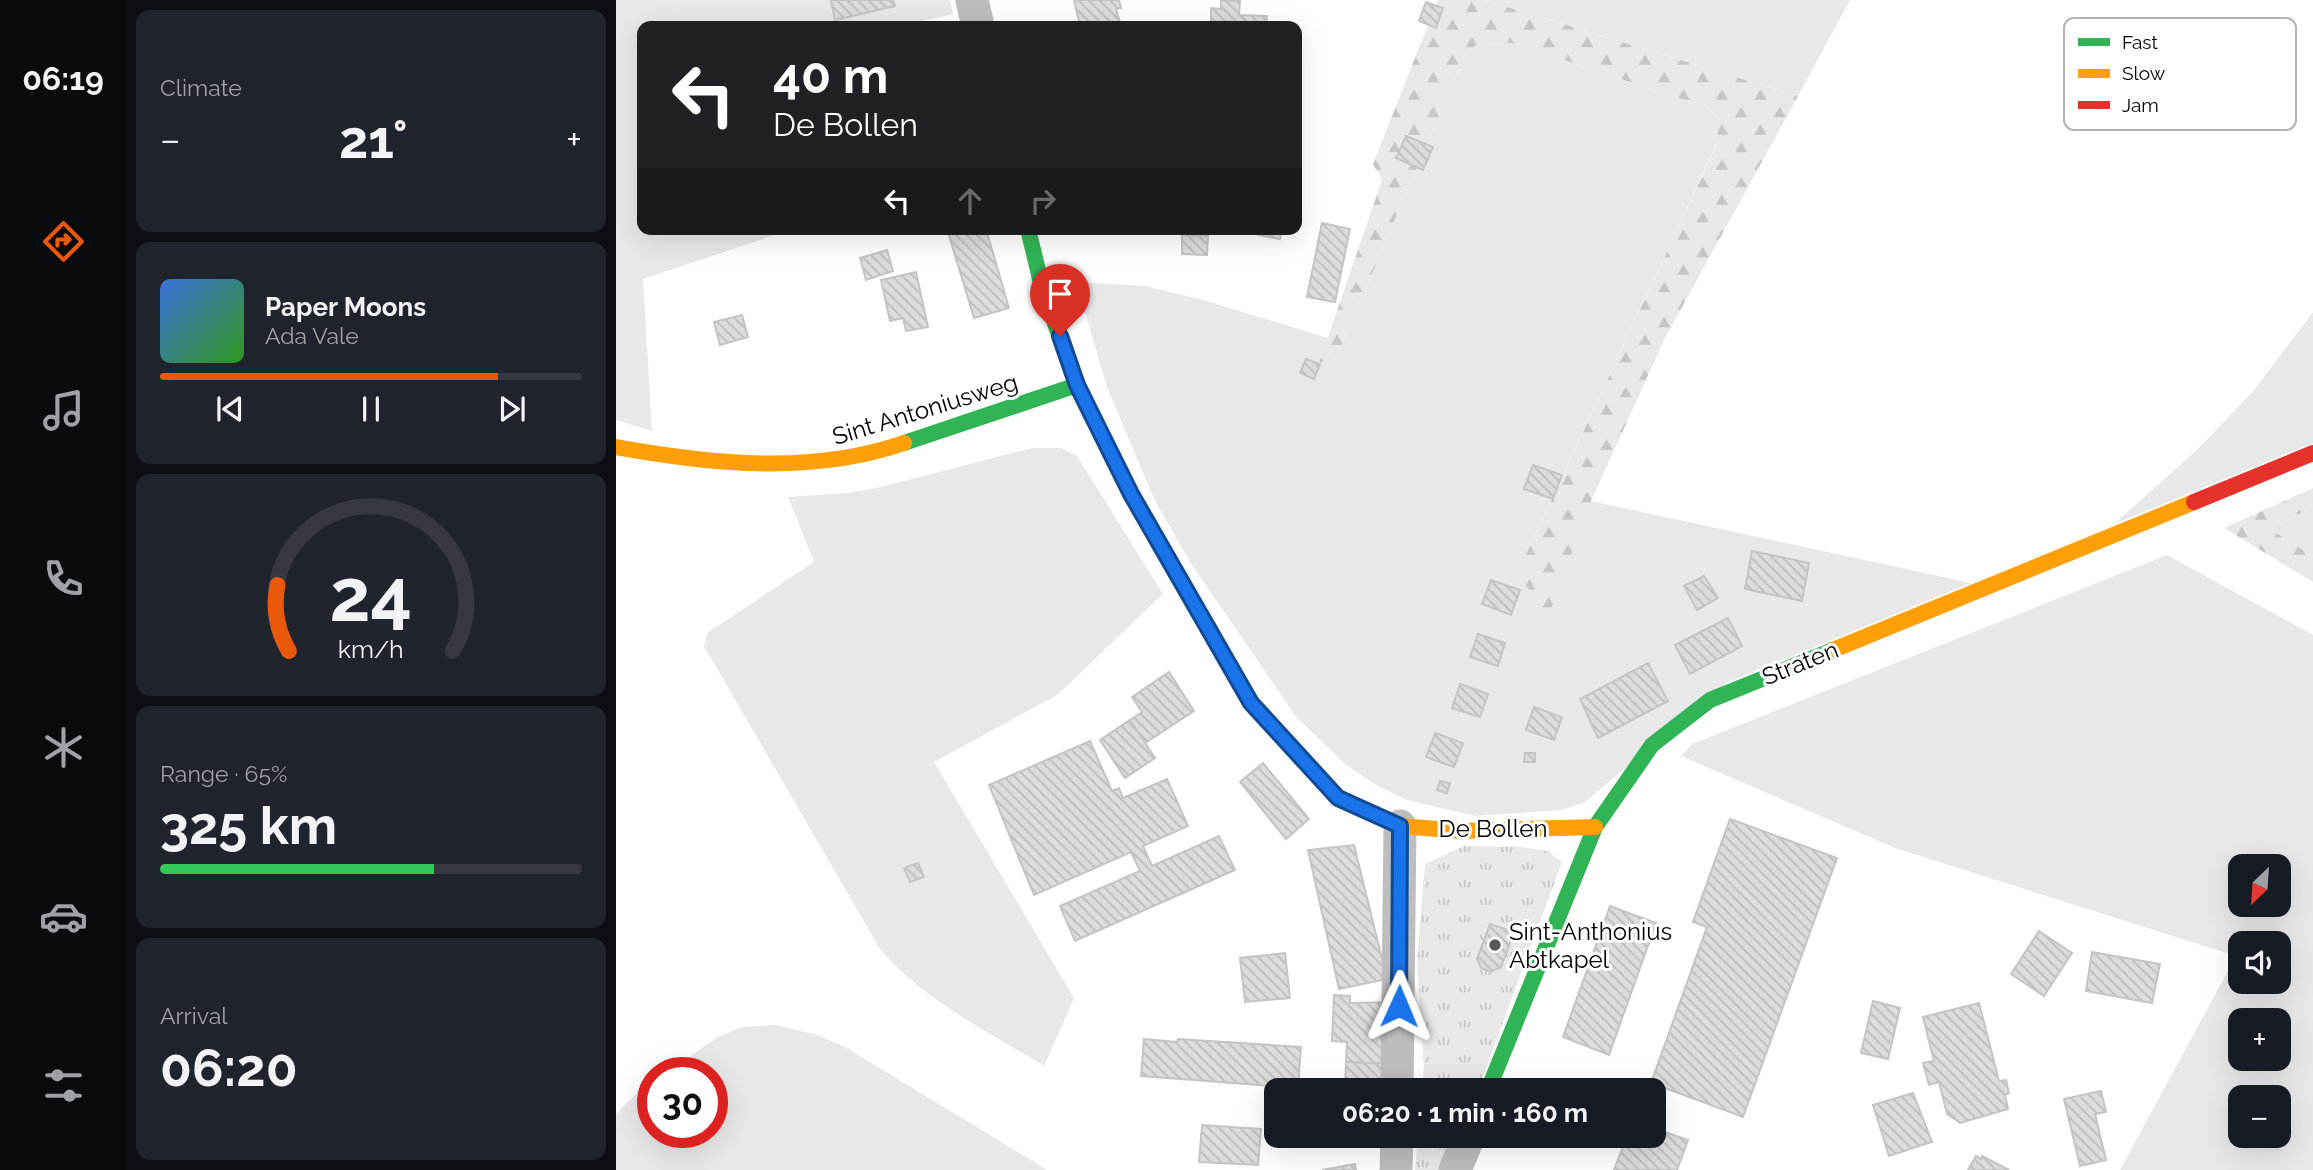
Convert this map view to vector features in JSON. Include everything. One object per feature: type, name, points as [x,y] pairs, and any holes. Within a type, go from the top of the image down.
[{"type":"street","points":[[972,0],[977,21]]},
{"type":"street","name":"De Bollen","points":[[1029,235],[1042,287],[1077,385],[1131,494],[1251,703],[1338,798],[1400,826],[1461,831],[1595,827]]},
{"type":"street","name":"Sint Antoniusweg","points":[[616,447],[684,459],[756,464],[823,462],[893,447],[1077,385]]},
{"type":"street","name":"Straten","points":[[1493,1078],[1595,827],[1651,745],[1710,700],[2313,453]]},
{"type":"street","points":[[1397,1078],[1400,826]]},
{"type":"street","points":[[1396,1148],[1396,1170]]},
{"type":"street","points":[[1455,1170],[1464,1148]]},
{"type":"green space","points":[[616,0],[950,0],[953,14],[923,21],[637,21],[637,235],[775,235],[643,279],[652,431],[616,420]]},
{"type":"green space","points":[[1438,0],[1485,0],[1798,96],[1665,338],[1591,501],[1547,620],[1518,572],[1718,142],[1718,119],[1709,108],[1512,43],[1477,44],[1465,55],[1328,377],[1315,375],[1382,180],[1373,164]]},
{"type":"green space","points":[[1485,0],[1850,0],[1798,96]]},
{"type":"green space","points":[[1512,43],[1709,108],[1718,119],[1718,141],[1518,572],[1547,619],[1591,501],[1971,583],[1728,682],[1585,802],[1562,810],[1475,816],[1407,800],[1376,785],[1345,764],[1297,718],[1190,562],[1154,499],[1107,387],[1076,282],[1145,286],[1203,300],[1328,338],[1315,374],[1328,377],[1465,55],[1477,44]]},
{"type":"green space","points":[[2313,312],[2313,443],[2114,524],[2199,448],[2254,390]]},
{"type":"green space","points":[[1032,448],[1061,448],[1077,456],[1163,594],[1057,695],[934,762],[1074,998],[1044,1066],[936,999],[916,984],[880,949],[704,646],[707,633],[814,562],[788,497],[848,493],[881,487]]},
{"type":"green space","points":[[2313,488],[2313,507],[2287,520],[2276,533],[2313,556],[2313,582],[2224,528]]},
{"type":"green space","points":[[2313,507],[2313,556],[2276,533],[2287,520]]},
{"type":"green space","points":[[2167,555],[2313,635],[2313,1170],[2120,1170],[2228,971],[2228,994],[2291,994],[2291,931],[2228,931],[2228,953],[1895,848],[1681,756],[1692,744]]},
{"type":"green space","points":[[1464,846],[1521,847],[1548,851],[1562,862],[1482,1078],[1423,1078],[1417,962],[1425,864]]},
{"type":"green space","points":[[776,1025],[814,1034],[845,1047],[1047,1170],[616,1170],[616,1114],[637,1094],[637,1148],[728,1148],[728,1057],[689,1057],[718,1037],[742,1027]]},
{"type":"green space","points":[[1417,1148],[1454,1148],[1445,1170],[1415,1170]]},
{"type":"building","points":[[831,0],[893,0],[895,6],[835,20]]},
{"type":"building","points":[[1074,0],[1119,0],[1121,8],[1116,9],[1120,21],[1079,21]]},
{"type":"building","points":[[1221,0],[1240,1],[1239,15],[1267,16],[1266,21],[1211,21],[1211,8],[1221,9]]},
{"type":"building","points":[[1426,2],[1443,8],[1436,28],[1419,21]]},
{"type":"building","points":[[1406,136],[1433,147],[1423,170],[1396,158]]},
{"type":"building","points":[[1322,223],[1350,229],[1335,302],[1307,297]]},
{"type":"building","points":[[949,235],[988,235],[1009,308],[974,318]]},
{"type":"building","points":[[1182,235],[1208,236],[1207,255],[1182,254]]},
{"type":"building","points":[[1258,235],[1281,235],[1280,239]]},
{"type":"building","points":[[887,250],[893,271],[866,280],[860,258]]},
{"type":"building","points":[[916,272],[928,327],[906,331],[903,318],[890,321],[881,280]]},
{"type":"building","points":[[742,315],[748,337],[720,345],[714,322]]},
{"type":"building","points":[[1306,359],[1320,364],[1314,379],[1300,373]]},
{"type":"building","points":[[1533,465],[1562,475],[1553,499],[1524,489]]},
{"type":"building","points":[[1752,551],[1809,563],[1802,601],[1745,589]]},
{"type":"building","points":[[1704,576],[1718,598],[1697,610],[1684,586]]},
{"type":"building","points":[[1491,580],[1520,590],[1511,615],[1482,604]]},
{"type":"building","points":[[1728,618],[1742,646],[1690,674],[1675,645]]},
{"type":"building","points":[[1478,634],[1505,643],[1498,666],[1470,657]]},
{"type":"building","points":[[1648,663],[1668,701],[1598,738],[1580,699]]},
{"type":"building","points":[[1169,672],[1194,711],[1145,743],[1130,720],[1142,712],[1132,697]]},
{"type":"building","points":[[1460,684],[1488,694],[1480,717],[1452,708]]},
{"type":"building","points":[[1534,707],[1562,717],[1554,740],[1526,730]]},
{"type":"building","points":[[1130,720],[1155,758],[1125,778],[1100,740]]},
{"type":"building","points":[[1435,733],[1463,743],[1454,767],[1426,757]]},
{"type":"building","points":[[1090,741],[1112,791],[1119,788],[1123,798],[1167,779],[1188,826],[1143,846],[1152,866],[1219,836],[1235,870],[1075,941],[1060,906],[1140,871],[1131,852],[1034,895],[989,785]]},
{"type":"building","points":[[1525,753],[1535,753],[1535,762],[1524,762]]},
{"type":"building","points":[[1263,763],[1309,819],[1286,839],[1240,782]]},
{"type":"building","points":[[1440,781],[1450,783],[1447,793],[1437,790]]},
{"type":"building","points":[[1730,819],[1837,858],[1743,1117],[1666,1089],[1666,1078],[1653,1078],[1707,927],[1693,922]]},
{"type":"building","points":[[1354,845],[1387,979],[1339,989],[1308,850]]},
{"type":"building","points":[[918,863],[924,877],[910,882],[904,868]]},
{"type":"building","points":[[1610,906],[1656,923],[1609,1055],[1563,1037]]},
{"type":"building","name":"Sint-Anthonius Abtkapel","points":[[1490,924],[1514,932],[1501,967],[1491,972],[1481,968],[1477,959]]},
{"type":"building","points":[[2039,931],[2072,953],[2044,996],[2011,974]]},
{"type":"building","points":[[2092,952],[2160,964],[2152,1003],[2086,991]]},
{"type":"building","points":[[1285,953],[1290,998],[1245,1002],[1240,958]]},
{"type":"building","points":[[1334,995],[1350,996],[1350,1003],[1393,1002],[1390,1064],[1346,1062],[1347,1042],[1332,1041]]},
{"type":"building","points":[[1873,1001],[1900,1008],[1888,1059],[1861,1053]]},
{"type":"building","points":[[1979,1003],[1999,1081],[2006,1080],[2008,1109],[1960,1123],[1947,1114],[1939,1082],[1929,1085],[1923,1063],[1934,1061],[1923,1017]]},
{"type":"building","points":[[1144,1039],[1301,1047],[1299,1078],[1264,1078],[1264,1085],[1141,1076]]},
{"type":"building","points":[[1346,1062],[1390,1064],[1389,1078],[1345,1078]]},
{"type":"building","points":[[2101,1091],[2106,1112],[2095,1114],[2106,1160],[2080,1166],[2064,1099]]},
{"type":"building","points":[[1913,1093],[1932,1142],[1889,1156],[1873,1105]]},
{"type":"building","points":[[1202,1125],[1261,1129],[1258,1165],[1199,1162]]},
{"type":"building","points":[[1666,1132],[1688,1140],[1677,1170],[1614,1170],[1622,1148],[1666,1148]]},
{"type":"building","points":[[1976,1156],[1981,1159],[1982,1156],[2009,1170],[1968,1170]]},
{"type":"building","points":[[1355,1164],[1356,1170],[1322,1170]]},
{"type":"traffic: fast","points":[[1029,235],[1042,287],[1077,385],[1131,493],[1182,582]]},
{"type":"traffic: fast","points":[[904,443],[1077,385]]},
{"type":"traffic: fast","points":[[1493,1078],[1595,827],[1652,745],[1710,700],[1833,650]]},
{"type":"traffic: slow","points":[[616,447],[724,462],[797,463],[833,460],[904,443]]},
{"type":"traffic: slow","points":[[1833,650],[2194,502]]},
{"type":"traffic: slow","points":[[1182,582],[1251,703],[1338,798],[1400,826],[1461,831],[1595,827]]},
{"type":"traffic: jam","points":[[2194,502],[2313,453]]},
{"type":"place","name":"Sint-Anthonius Abtkapel","points":[[1495,945]]},
{"type":"route","points":[[1060,336],[1077,385],[1131,494],[1251,703],[1338,798],[1400,826],[1399,1006]]}]
